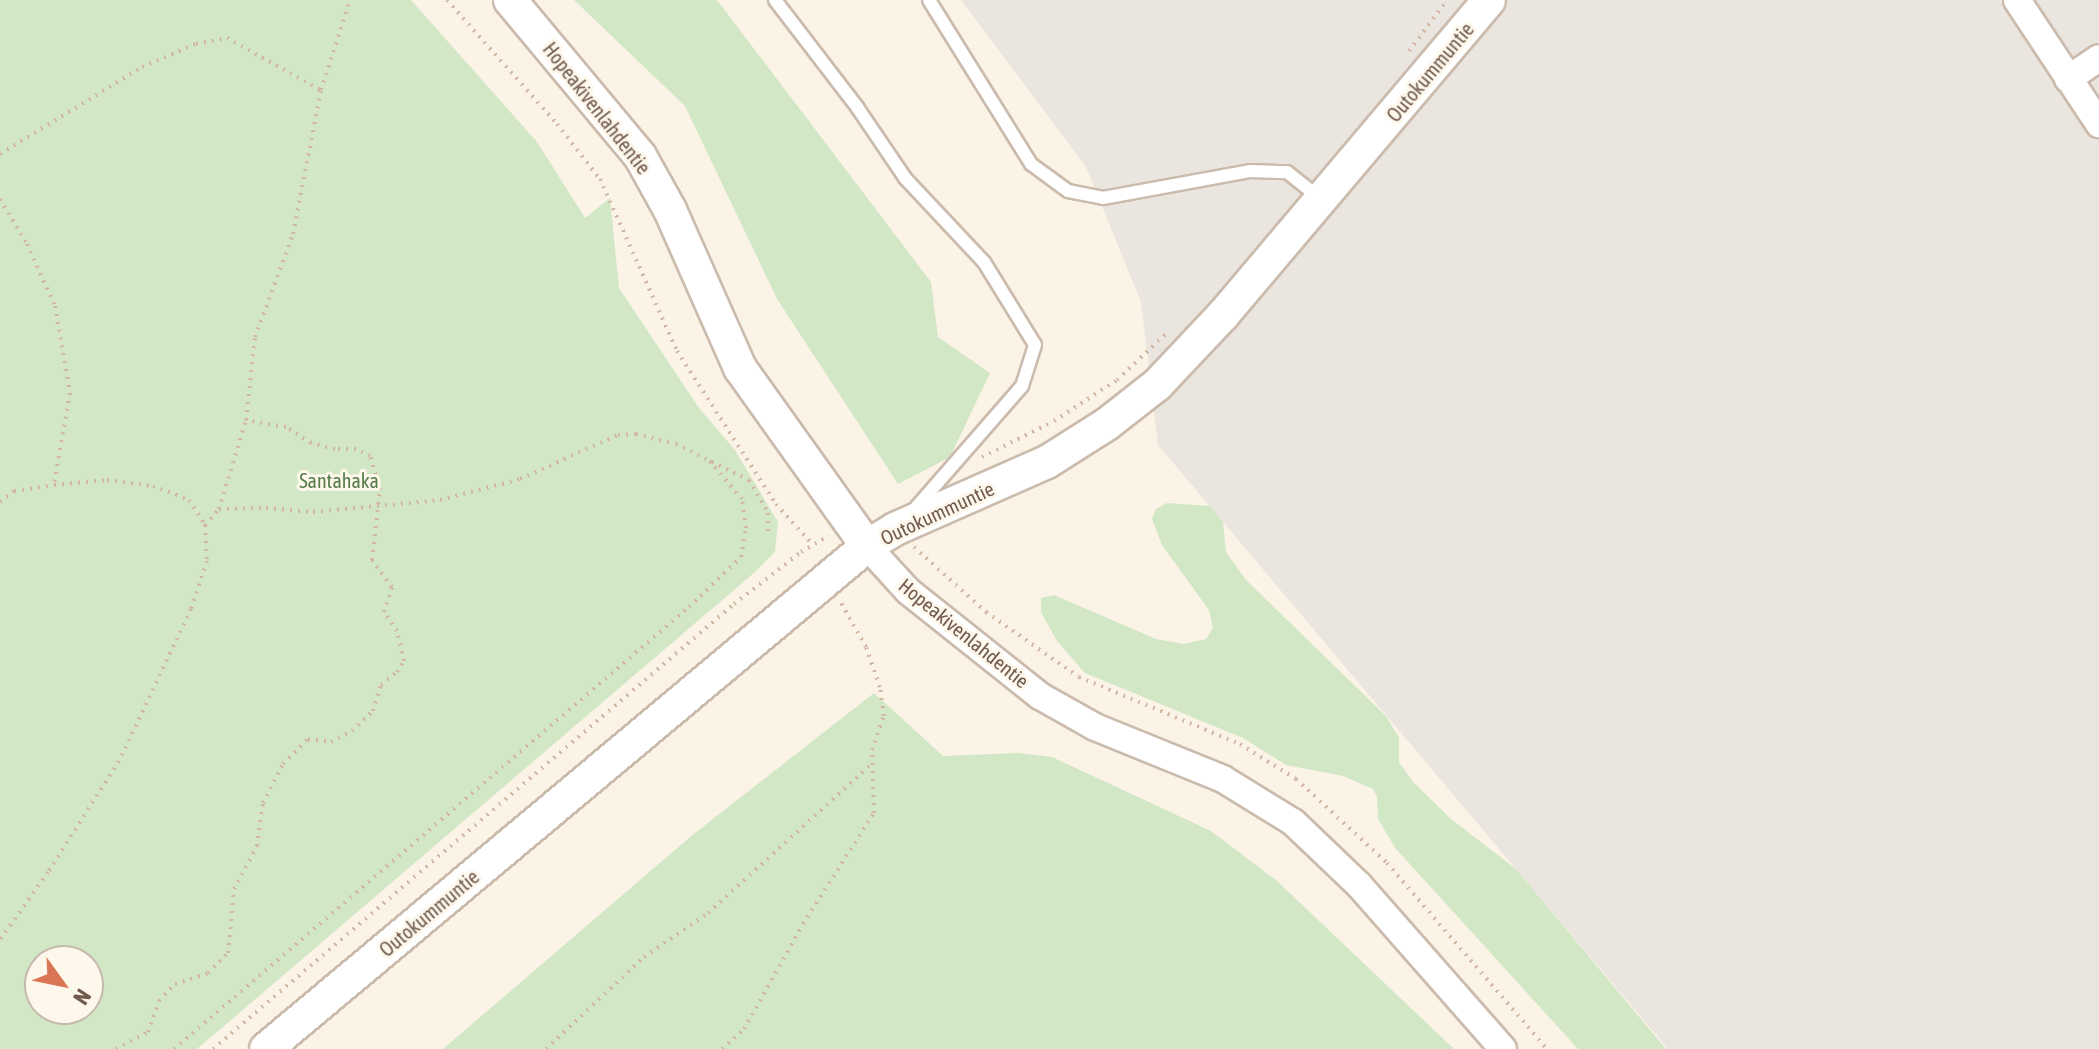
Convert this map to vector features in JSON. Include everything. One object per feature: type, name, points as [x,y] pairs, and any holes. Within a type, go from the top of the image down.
[{"type":"street","name":"Hopeakivenlahdentie","points":[[510,0],[640,156],[670,210],[740,368],[859,535],[908,591],[1040,696],[1095,727],[1223,779],[1293,822],[1359,885],[1503,1049]]},
{"type":"street","name":"Outokummuntie","points":[[266,1049],[832,576],[859,535],[895,529],[1047,462],[1107,424],[1164,378],[1322,200],[1489,0]]},
{"type":"street","points":[[2017,0],[2099,124]]},
{"type":"street","points":[[2068,79],[2099,58]]},
{"type":"lane","points":[[775,0],[857,107],[905,178],[984,262],[1035,345],[1022,386],[947,476],[895,529]]},
{"type":"lane","points":[[929,0],[1031,164],[1068,191],[1103,198],[1250,171],[1287,172],[1322,200]]},
{"type":"path","points":[[205,525],[219,509],[246,420],[255,337],[293,234],[321,90],[350,0]]},
{"type":"path","points":[[447,0],[557,124],[600,179],[677,351],[776,504],[813,545]]},
{"type":"path","points":[[1400,62],[1447,0]]},
{"type":"path","points":[[0,154],[142,67],[196,44],[227,38],[321,90]]},
{"type":"path","points":[[0,199],[27,244],[55,306],[70,393],[54,485]]},
{"type":"path","points":[[947,476],[1054,421],[1117,380],[1179,321]]},
{"type":"path","points":[[116,1049],[148,1032],[159,1001],[175,984],[208,973],[228,953],[234,889],[257,846],[263,803],[283,764],[308,739],[331,742],[352,731],[373,711],[381,685],[397,672],[404,661],[397,631],[384,612],[392,587],[372,560],[380,490],[370,456],[356,449],[335,449],[311,443],[286,427],[246,420]]},
{"type":"path","points":[[219,509],[266,508],[313,512],[440,500],[520,479],[618,435],[654,438],[708,459],[749,480],[768,513],[768,534]]},
{"type":"path","points":[[174,1049],[689,607],[741,557],[746,528],[742,499],[708,459]]},
{"type":"path","points":[[0,502],[14,491],[54,485],[107,480],[153,486],[189,500],[205,525],[207,561],[191,609],[159,683],[119,761],[0,940]]},
{"type":"path","points":[[213,1049],[734,604],[813,545],[859,535]]},
{"type":"path","points":[[722,1049],[744,1029],[803,924],[874,813],[872,750],[884,716],[880,687],[866,647],[845,614],[832,576]]},
{"type":"path","points":[[546,1049],[644,957],[708,913],[872,764]]},
{"type":"shaded area","points":[[961,0],[2099,0],[2099,1049],[1668,1049],[1158,445],[1141,302],[1086,167]]},
{"type":"green space","name":"Santahaka","points":[[0,0],[411,0],[537,142],[585,218],[610,198],[619,288],[699,408],[735,450],[778,522],[775,552],[197,1049],[0,1049]]},
{"type":"green space","points":[[574,0],[717,0],[931,282],[938,337],[990,373],[950,457],[898,484],[777,299],[685,106]]},
{"type":"green space","points":[[1167,503],[1210,506],[1223,522],[1226,552],[1246,580],[1386,716],[1399,738],[1399,762],[1413,782],[1451,819],[1516,869],[1666,1049],[1578,1049],[1396,849],[1378,819],[1377,797],[1373,789],[1343,776],[1286,765],[1243,738],[1085,673],[1057,641],[1041,612],[1041,598],[1054,595],[1156,639],[1184,644],[1206,639],[1213,628],[1209,610],[1162,545],[1152,519],[1156,509]]},
{"type":"green space","points":[[874,693],[943,756],[1018,753],[1052,757],[1211,831],[1277,881],[1454,1049],[443,1049],[690,837]]}]
